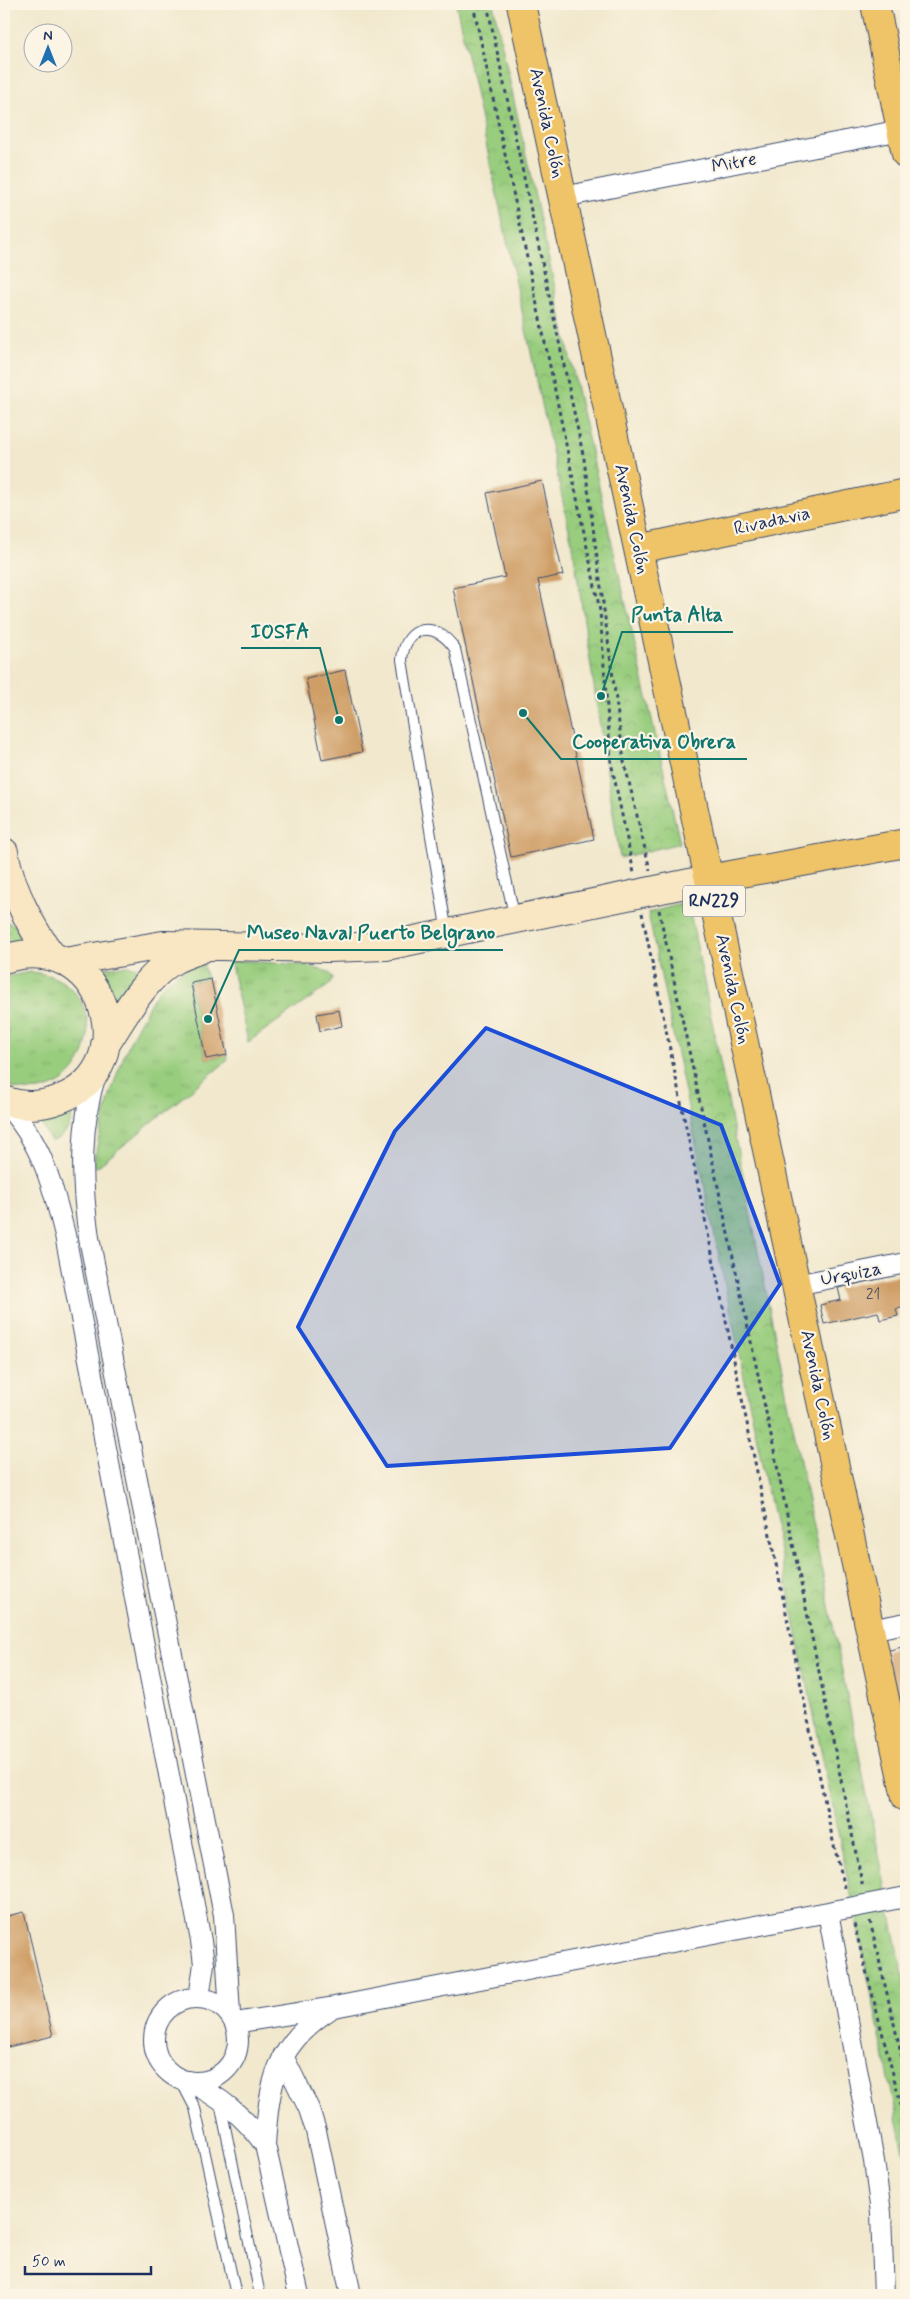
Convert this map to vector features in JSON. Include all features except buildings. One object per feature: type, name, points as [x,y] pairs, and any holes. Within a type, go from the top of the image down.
[{"type":"main road","name":"Avenida Colón","points":[[521,4],[906,1797]]},
{"type":"main road","points":[[875,4],[904,138]]},
{"type":"main road","name":"Rivadavia","points":[[638,550],[906,493]]},
{"type":"main road","points":[[709,879],[906,843]]},
{"type":"street","name":"Mitre","points":[[563,197],[904,138]]},
{"type":"street","points":[[5,862],[34,928],[59,959],[86,977],[100,997],[106,1020],[104,1051],[90,1092],[85,1132],[83,1198],[90,1248],[224,1915],[233,2018],[238,2044],[232,2063],[214,2078],[197,2082],[183,2080]]},
{"type":"street","points":[[4,959],[27,954],[59,959],[163,945],[328,948],[386,946],[709,879]]},
{"type":"street","points":[[4,1102],[36,1105],[63,1098],[86,1081],[134,1002],[162,969],[174,960],[212,945]]},
{"type":"street","points":[[4,1102],[25,1126],[40,1155],[54,1191],[65,1235],[201,1941],[204,1964],[199,1998]]},
{"type":"street","name":"Urquiza","points":[[796,1285],[906,1263]]},
{"type":"street","points":[[870,1630],[906,1622]]},
{"type":"street","points":[[265,2145],[252,2127],[219,2099],[171,2074],[159,2061],[154,2044],[154,2034],[160,2017],[166,2010],[181,2001],[199,1998],[217,2003],[233,2018],[334,2006],[906,1898]]},
{"type":"street","points":[[828,1912],[874,2161],[881,2213],[884,2295]]},
{"type":"street","points":[[299,2295],[265,2145],[267,2113],[273,2083],[283,2056],[306,2026],[334,2006]]},
{"type":"street","points":[[283,2056],[308,2109],[316,2131],[351,2295]]},
{"type":"lane","points":[[447,933],[402,660],[403,649],[407,639],[424,630],[440,633],[448,639],[454,649],[515,920]]},
{"type":"lane","points":[[183,2080],[195,2108],[236,2295]]},
{"type":"lane","points":[[219,2099],[260,2295]]},
{"type":"path","points":[[473,4],[600,611],[612,762],[646,892],[673,970],[858,1906],[906,2124]]},
{"type":"path","points":[[487,4],[584,459],[624,761],[646,892],[832,1836],[858,1906],[906,2075]]},
{"type":"highlighted area","points":[[486,1028],[721,1125],[780,1284],[670,1448],[387,1466],[298,1327],[395,1131]]},
{"type":"green space","points":[[456,4],[493,4],[578,394],[680,843],[620,858],[573,548]]},
{"type":"green space","points":[[688,902],[906,1990],[906,2161],[648,913]]},
{"type":"green space","points":[[4,921],[24,929],[31,942],[4,950]]},
{"type":"green space","points":[[230,960],[303,965],[329,972],[333,979],[329,985],[248,1042]]},
{"type":"green space","points":[[203,962],[207,979],[190,983],[206,1059],[227,1055],[228,1060],[97,1167],[94,1166],[98,1141],[120,1066],[127,1048],[152,1000],[170,978]]},
{"type":"green space","points":[[129,966],[137,968],[140,974],[119,1001],[117,1001],[103,976],[103,970],[107,967]]},
{"type":"green space","points":[[30,972],[60,980],[79,998],[87,1020],[86,1044],[76,1066],[59,1083],[35,1090],[4,1085],[4,977]]},
{"type":"green space","points":[[69,1107],[71,1118],[68,1128],[60,1137],[51,1141],[39,1121],[39,1117]]},
{"type":"place","name":"Punta Alta","points":[[601,696]]},
{"type":"place","name":"Cooperativa Obrera","points":[[523,713]]},
{"type":"place","name":"IOSFA","points":[[339,720]]},
{"type":"place","name":"Museo Naval Puerto Belgrano","points":[[208,1019]]}]
